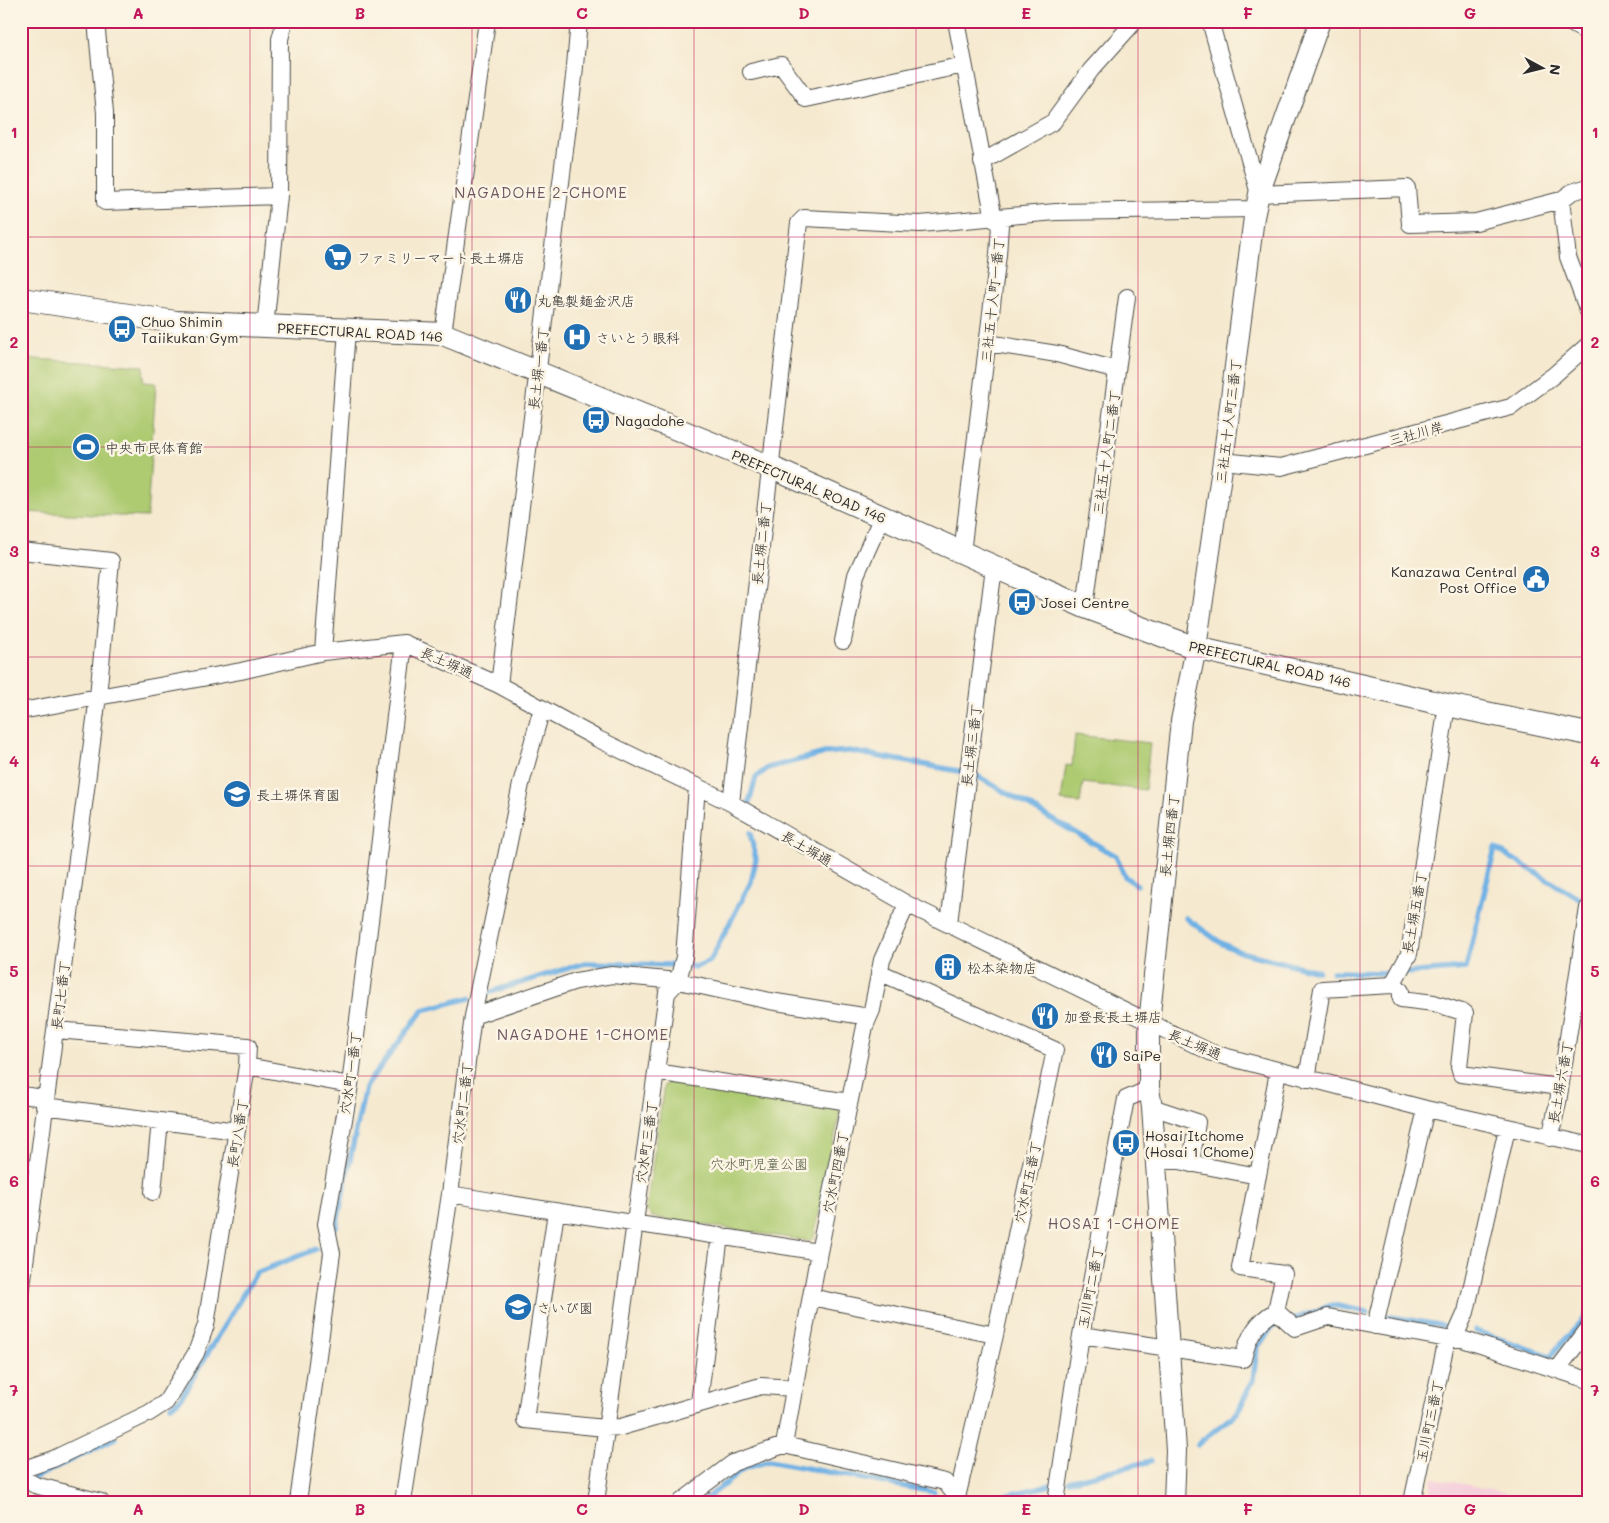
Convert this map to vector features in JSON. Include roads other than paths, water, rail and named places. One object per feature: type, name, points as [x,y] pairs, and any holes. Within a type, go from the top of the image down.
[{"type":"main road","name":"PREFECTURAL ROAD 146","points":[[21,299],[176,322],[443,334],[770,467],[1085,607],[1196,648],[1447,705],[1588,734]]},
{"type":"street","points":[[96,21],[105,113],[104,202],[279,196]]},
{"type":"street","points":[[265,327],[279,196],[280,39],[283,28],[282,21]]},
{"type":"street","points":[[443,334],[486,21]]},
{"type":"street","name":"長土塀一番丁","points":[[499,685],[579,21]]},
{"type":"street","name":"三社五十人町一番丁","points":[[956,21],[994,219],[1000,225],[988,343],[962,553]]},
{"type":"street","points":[[982,162],[1053,122],[1091,70],[1135,21]]},
{"type":"street","points":[[1210,21],[1257,202]]},
{"type":"street","name":"三社五十人町三番丁","points":[[1196,648],[1224,461],[1257,202],[1320,21]]},
{"type":"street","points":[[1567,21],[1588,32]]},
{"type":"street","points":[[752,72],[781,65],[806,99],[964,65]]},
{"type":"street","points":[[994,219],[1056,212],[1257,202],[1407,188],[1410,224],[1476,222],[1560,200],[1572,192],[1588,186]]},
{"type":"street","points":[[1560,200],[1568,257],[1588,311]]},
{"type":"street","name":"長土塀二番丁","points":[[731,803],[799,223],[804,218],[920,224],[994,219]]},
{"type":"street","name":"三社五十人町二番丁","points":[[1085,607],[1127,297]]},
{"type":"street","points":[[324,652],[347,330]]},
{"type":"street","points":[[988,343],[1057,354],[1117,370]]},
{"type":"street","name":"三社川岸","points":[[1224,461],[1281,467],[1511,407],[1554,375],[1588,345]]},
{"type":"street","points":[[843,641],[856,575],[882,517]]},
{"type":"street","name":"長町七番丁","points":[[21,551],[111,562],[98,696],[21,1294]]},
{"type":"street","name":"長土塀三番丁","points":[[949,923],[994,567]]},
{"type":"street","name":"長土塀通","points":[[21,710],[241,670],[324,652],[404,643],[499,685],[598,739],[731,803],[907,904],[1212,1053],[1278,1072],[1426,1109],[1588,1145]]},
{"type":"street","name":"穴水町一番丁","points":[[298,1502],[332,1253],[326,1224],[350,1085],[404,643]]},
{"type":"street","name":"長土塀四番丁","points":[[1174,1502],[1176,1450],[1151,1098],[1148,1023],[1181,721],[1196,648]]},
{"type":"street","name":"長土塀五番丁","points":[[1393,982],[1409,954],[1447,705]]},
{"type":"street","name":"穴水町二番丁","points":[[403,1502],[450,1194],[473,1016],[521,784],[542,708]]},
{"type":"street","name":"穴水町三番丁","points":[[596,1502],[667,993],[678,981],[684,957],[697,786]]},
{"type":"street","name":"穴水町四番丁","points":[[784,1445],[849,1102],[879,972],[907,904]]},
{"type":"street","name":"長土塀六番丁","points":[[1550,1138],[1560,1087],[1588,908]]},
{"type":"street","name":"穴水町五番丁","points":[[879,972],[1055,1050],[995,1335],[956,1499]]},
{"type":"street","points":[[473,1016],[576,981],[612,975],[678,981],[770,1001],[869,1017]]},
{"type":"street","points":[[1307,1079],[1322,989],[1392,985],[1393,982],[1401,991],[1401,999],[1434,1004],[1465,1013],[1459,1067],[1461,1074],[1560,1087]]},
{"type":"street","name":"長町八番丁","points":[[21,1470],[70,1451],[149,1413],[166,1402],[196,1353],[206,1325],[247,1066],[248,1046],[56,1030]]},
{"type":"street","points":[[247,1066],[350,1085]]},
{"type":"street","points":[[656,1072],[849,1102]]},
{"type":"street","points":[[1278,1072],[1240,1268],[1284,1274],[1283,1317]]},
{"type":"street","points":[[21,1095],[45,1102],[160,1121],[237,1131]]},
{"type":"street","points":[[1151,1098],[1197,1122],[1191,1164]]},
{"type":"street","name":"玉川町二番丁","points":[[1056,1502],[1081,1336],[1126,1099],[1151,1098]]},
{"type":"street","points":[[1375,1326],[1426,1109]]},
{"type":"street","points":[[153,1192],[160,1121]]},
{"type":"street","name":"玉川町三番丁","points":[[1412,1502],[1450,1339],[1466,1312],[1507,1128]]},
{"type":"street","points":[[1156,1161],[1191,1164],[1258,1176]]},
{"type":"street","points":[[450,1194],[820,1252]]},
{"type":"street","points":[[556,1212],[525,1420],[605,1428],[621,1427],[761,1386],[795,1388]]},
{"type":"street","points":[[699,1403],[720,1235]]},
{"type":"street","points":[[811,1297],[995,1335]]},
{"type":"street","points":[[1081,1336],[1243,1359],[1248,1339],[1263,1319],[1283,1317],[1295,1328],[1328,1317],[1450,1339],[1462,1339],[1588,1380]]},
{"type":"street","points":[[1557,1370],[1588,1329]]},
{"type":"street","points":[[681,1502],[733,1463],[784,1445],[945,1482],[956,1499]]},
{"type":"street","points":[[28,1481],[101,1502]]},
{"type":"waterway","points":[[749,803],[756,777],[768,768],[825,753],[849,751],[964,772]]},
{"type":"waterway","points":[[972,773],[1116,856],[1125,877],[1137,885]]},
{"type":"waterway","points":[[689,966],[695,967],[710,961],[751,882],[756,859],[750,833]]},
{"type":"waterway","points":[[1407,973],[1466,968],[1495,848],[1583,901]]},
{"type":"waterway","points":[[1186,918],[1221,943],[1240,952],[1318,971]]},
{"type":"waterway","points":[[487,993],[585,963],[674,965]]},
{"type":"waterway","points":[[1333,972],[1391,973]]},
{"type":"waterway","points":[[336,1227],[365,1087],[423,1010],[469,998]]},
{"type":"waterway","points":[[171,1406],[180,1399],[256,1273],[316,1249]]},
{"type":"waterway","points":[[1198,1444],[1238,1412],[1253,1380],[1257,1348],[1272,1327],[1332,1305],[1368,1312]]},
{"type":"waterway","points":[[1476,1331],[1550,1356],[1585,1318],[1588,1311]]},
{"type":"waterway","points":[[1387,1316],[1444,1326]]},
{"type":"waterway","points":[[34,1478],[115,1438]]},
{"type":"waterway","points":[[702,1502],[745,1468],[769,1461],[934,1492]]},
{"type":"waterway","points":[[1069,1481],[1151,1461]]},
{"type":"waterway","points":[[999,1497],[1051,1485]]},
{"type":"place","name":"ファミリーマート長土塀店","points":[[338,257]]},
{"type":"place","name":"丸亀製麺金沢店","points":[[518,300]]},
{"type":"place","name":"Chuo Shimin Taiikukan Gym","points":[[122,329]]},
{"type":"place","name":"さいとう眼科","points":[[577,337]]},
{"type":"place","name":"Nagadohe","points":[[596,420]]},
{"type":"place","name":"中央市民体育館","points":[[86,447]]},
{"type":"place","name":"Kanazawa Central Post Office","points":[[1536,579]]},
{"type":"place","name":"Josei Centre","points":[[1022,602]]},
{"type":"place","name":"長土塀保育園","points":[[237,794]]},
{"type":"place","name":"松本染物店","points":[[948,967]]},
{"type":"place","name":"加登長長土塀店","points":[[1045,1016]]},
{"type":"place","name":"SaiPe","points":[[1104,1055]]},
{"type":"place","name":"Hosai Itchome (Hosai 1 Chome)","points":[[1126,1143]]},
{"type":"place","name":"さいび園","points":[[518,1307]]},
{"type":"district","name":"NAGADOHE 2-CHOME","points":[[541,192]]},
{"type":"district","name":"NAGADOHE 1-CHOME","points":[[583,1034]]},
{"type":"district","name":"HOSAI 1-CHOME","points":[[1114,1223]]},
{"type":"park label","name":"穴水町児童公園","points":[[759,1163]]}]
